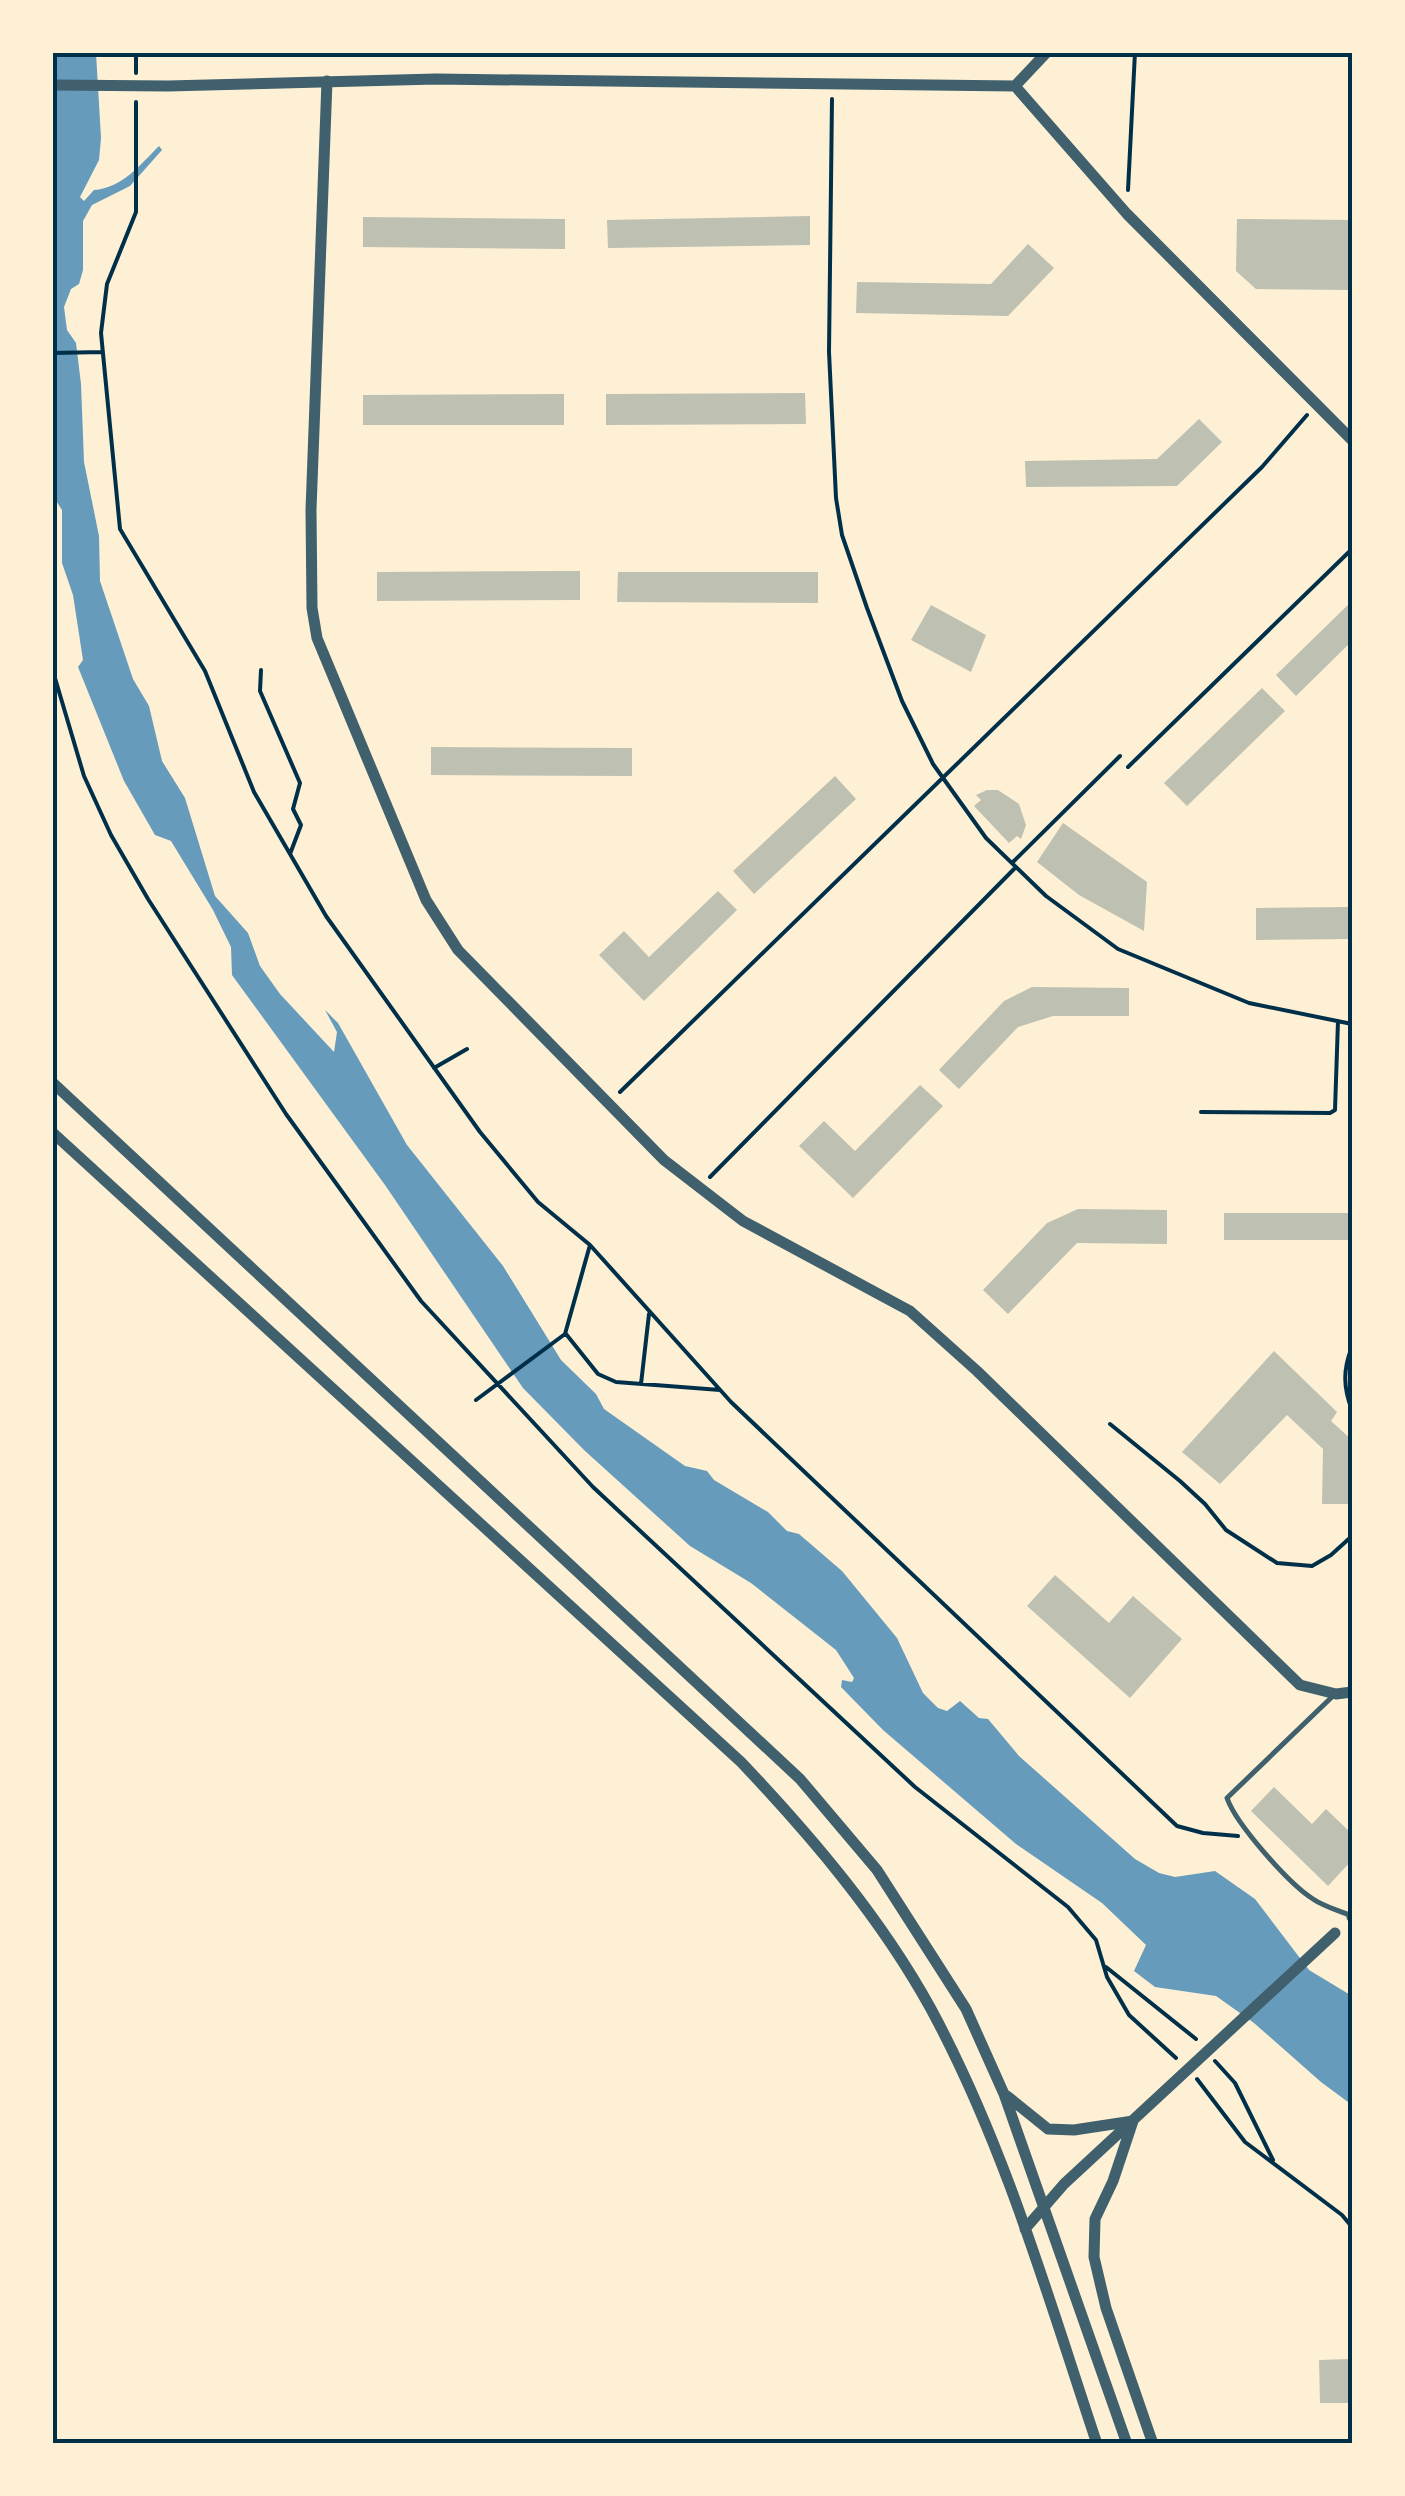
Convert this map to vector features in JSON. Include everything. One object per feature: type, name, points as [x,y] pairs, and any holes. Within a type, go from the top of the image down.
[{"type":"street","points":[[52,85],[168,86],[453,78],[1015,86],[1047,52]]},
{"type":"street","points":[[327,81],[311,510],[312,608],[317,638],[426,900],[458,950],[664,1160],[743,1222],[910,1310],[1300,1684],[1336,1694],[1352,1692]]},
{"type":"street","points":[[1015,86],[1127,214],[1352,440]]},
{"type":"street","points":[[52,1082],[800,1779],[877,1870],[966,2008],[1004,2094],[1127,2444]]},
{"type":"street","points":[[52,1132],[727,1748],[808,1834],[869,1914],[930,2008],[984,2121],[1025,2229],[1097,2444]]},
{"type":"street","points":[[1025,2229],[1042,2206],[1335,1933]]},
{"type":"street","points":[[1004,2094],[1048,2129],[1074,2130],[1133,2121]]},
{"type":"street","points":[[1133,2121],[1113,2181],[1095,2219],[1094,2257],[1106,2308],[1153,2444]]},
{"type":"lane","points":[[1336,1694],[1227,1798],[1233,1816],[1251,1838],[1312,1899],[1352,1916]]},
{"type":"path","points":[[1127,214],[1134,52]]},
{"type":"path","points":[[832,84],[829,352],[836,498],[842,535],[902,701],[943,778],[986,838],[1046,896],[1118,949],[1249,1004],[1352,1024]]},
{"type":"path","points":[[52,353],[103,352]]},
{"type":"path","points":[[609,1103],[1262,467],[1317,404]]},
{"type":"path","points":[[1128,767],[1352,549]]},
{"type":"path","points":[[52,668],[84,776],[148,899],[286,1114],[410,1285],[593,1487],[915,1787],[1068,1907],[1096,1940],[1107,1978],[1129,2015],[1188,2068],[1246,2142],[1352,2227]]},
{"type":"path","points":[[261,670],[260,690],[300,782],[293,809],[301,826],[290,854]]},
{"type":"path","points":[[699,1187],[1120,756]]},
{"type":"path","points":[[1200,1112],[1335,1110],[1338,1021]]},
{"type":"path","points":[[434,1068],[467,1049]]},
{"type":"path","points":[[476,1400],[566,1334],[590,1245]]},
{"type":"path","points":[[641,1384],[649,1310]]},
{"type":"path","points":[[566,1334],[598,1374],[616,1382],[720,1390]]},
{"type":"path","points":[[1352,1347],[1344,1374],[1352,1410]]},
{"type":"path","points":[[1110,1424],[1180,1481],[1226,1530],[1277,1563],[1312,1566],[1352,1536]]},
{"type":"water","points":[[53,53],[96,53],[101,138],[99,160],[80,197],[84,201],[94,190],[113,185],[130,174],[159,146],[162,150],[130,186],[92,205],[83,221],[83,270],[64,307],[67,330],[76,343],[84,462],[99,536],[100,581],[133,679],[149,706],[162,761],[185,798],[215,896],[248,933],[260,966],[280,994],[334,1052],[337,1032],[325,1010],[338,1023],[407,1145],[503,1266],[561,1360],[596,1394],[604,1409],[685,1466],[707,1471],[714,1480],[768,1512],[787,1531],[799,1534],[842,1571],[897,1638],[923,1693],[938,1708],[947,1711],[960,1701],[979,1718],[988,1719],[1019,1756],[1135,1859],[1175,1877],[1215,1871],[1255,1899],[1309,1970],[1352,1996],[1352,2105],[1216,1996],[1155,1987],[1134,1971],[1146,1945],[1102,1903],[1016,1844],[883,1730],[841,1687],[842,1680],[852,1682],[854,1678],[836,1650],[751,1583],[690,1546],[584,1450],[523,1388],[385,1185],[232,975],[231,947],[213,910],[171,841],[155,835],[124,781],[78,667],[83,660],[73,595],[62,563],[62,510],[53,496]]},
{"type":"building","points":[[810,216],[810,245],[608,248],[607,220]]},
{"type":"building","points":[[363,217],[565,219],[565,249],[363,247]]},
{"type":"building","points":[[1237,219],[1352,220],[1352,290],[1256,289],[1236,271]]},
{"type":"building","points":[[1028,244],[1054,268],[1008,316],[856,313],[857,282],[991,284]]},
{"type":"building","points":[[805,393],[806,424],[606,425],[606,394]]},
{"type":"building","points":[[564,394],[564,425],[363,425],[363,395]]},
{"type":"building","points":[[1199,419],[1222,442],[1177,486],[1026,487],[1025,461],[1157,459]]},
{"type":"building","points":[[580,571],[580,600],[377,601],[377,572]]},
{"type":"building","points":[[618,572],[818,572],[818,603],[617,602]]},
{"type":"building","points":[[1352,601],[1352,641],[1296,696],[1276,675]]},
{"type":"building","points":[[931,605],[986,635],[971,672],[911,640]]},
{"type":"building","points":[[1262,688],[1285,711],[1187,806],[1164,783]]},
{"type":"building","points":[[431,747],[632,748],[632,776],[431,775]]},
{"type":"building","points":[[835,776],[856,799],[754,894],[733,871]]},
{"type":"building","points":[[998,790],[1019,804],[1026,825],[1021,839],[1017,836],[1009,843],[974,806],[981,800],[976,795]]},
{"type":"building","points":[[1063,823],[1147,882],[1144,931],[1079,895],[1037,862]]},
{"type":"building","points":[[718,891],[737,910],[644,1001],[599,955],[624,931],[649,957]]},
{"type":"building","points":[[1352,907],[1352,939],[1256,940],[1256,908]]},
{"type":"building","points":[[1032,987],[1129,988],[1129,1016],[1053,1016],[1018,1027],[959,1089],[939,1070],[1004,1001]]},
{"type":"building","points":[[920,1085],[943,1106],[853,1198],[799,1146],[824,1121],[855,1151]]},
{"type":"building","points":[[1078,1209],[1167,1210],[1167,1244],[1077,1243],[1008,1314],[983,1290],[1047,1223]]},
{"type":"building","points":[[1224,1213],[1352,1213],[1352,1240],[1224,1240]]},
{"type":"building","points":[[1274,1351],[1337,1412],[1331,1421],[1352,1440],[1352,1504],[1322,1504],[1323,1449],[1287,1415],[1220,1484],[1182,1452]]},
{"type":"building","points":[[1055,1575],[1109,1623],[1133,1596],[1182,1639],[1130,1698],[1027,1606]]},
{"type":"building","points":[[1274,1787],[1312,1824],[1326,1809],[1352,1834],[1352,1860],[1328,1886],[1251,1811]]},
{"type":"building","points":[[1352,2359],[1352,2403],[1320,2403],[1319,2360]]}]
